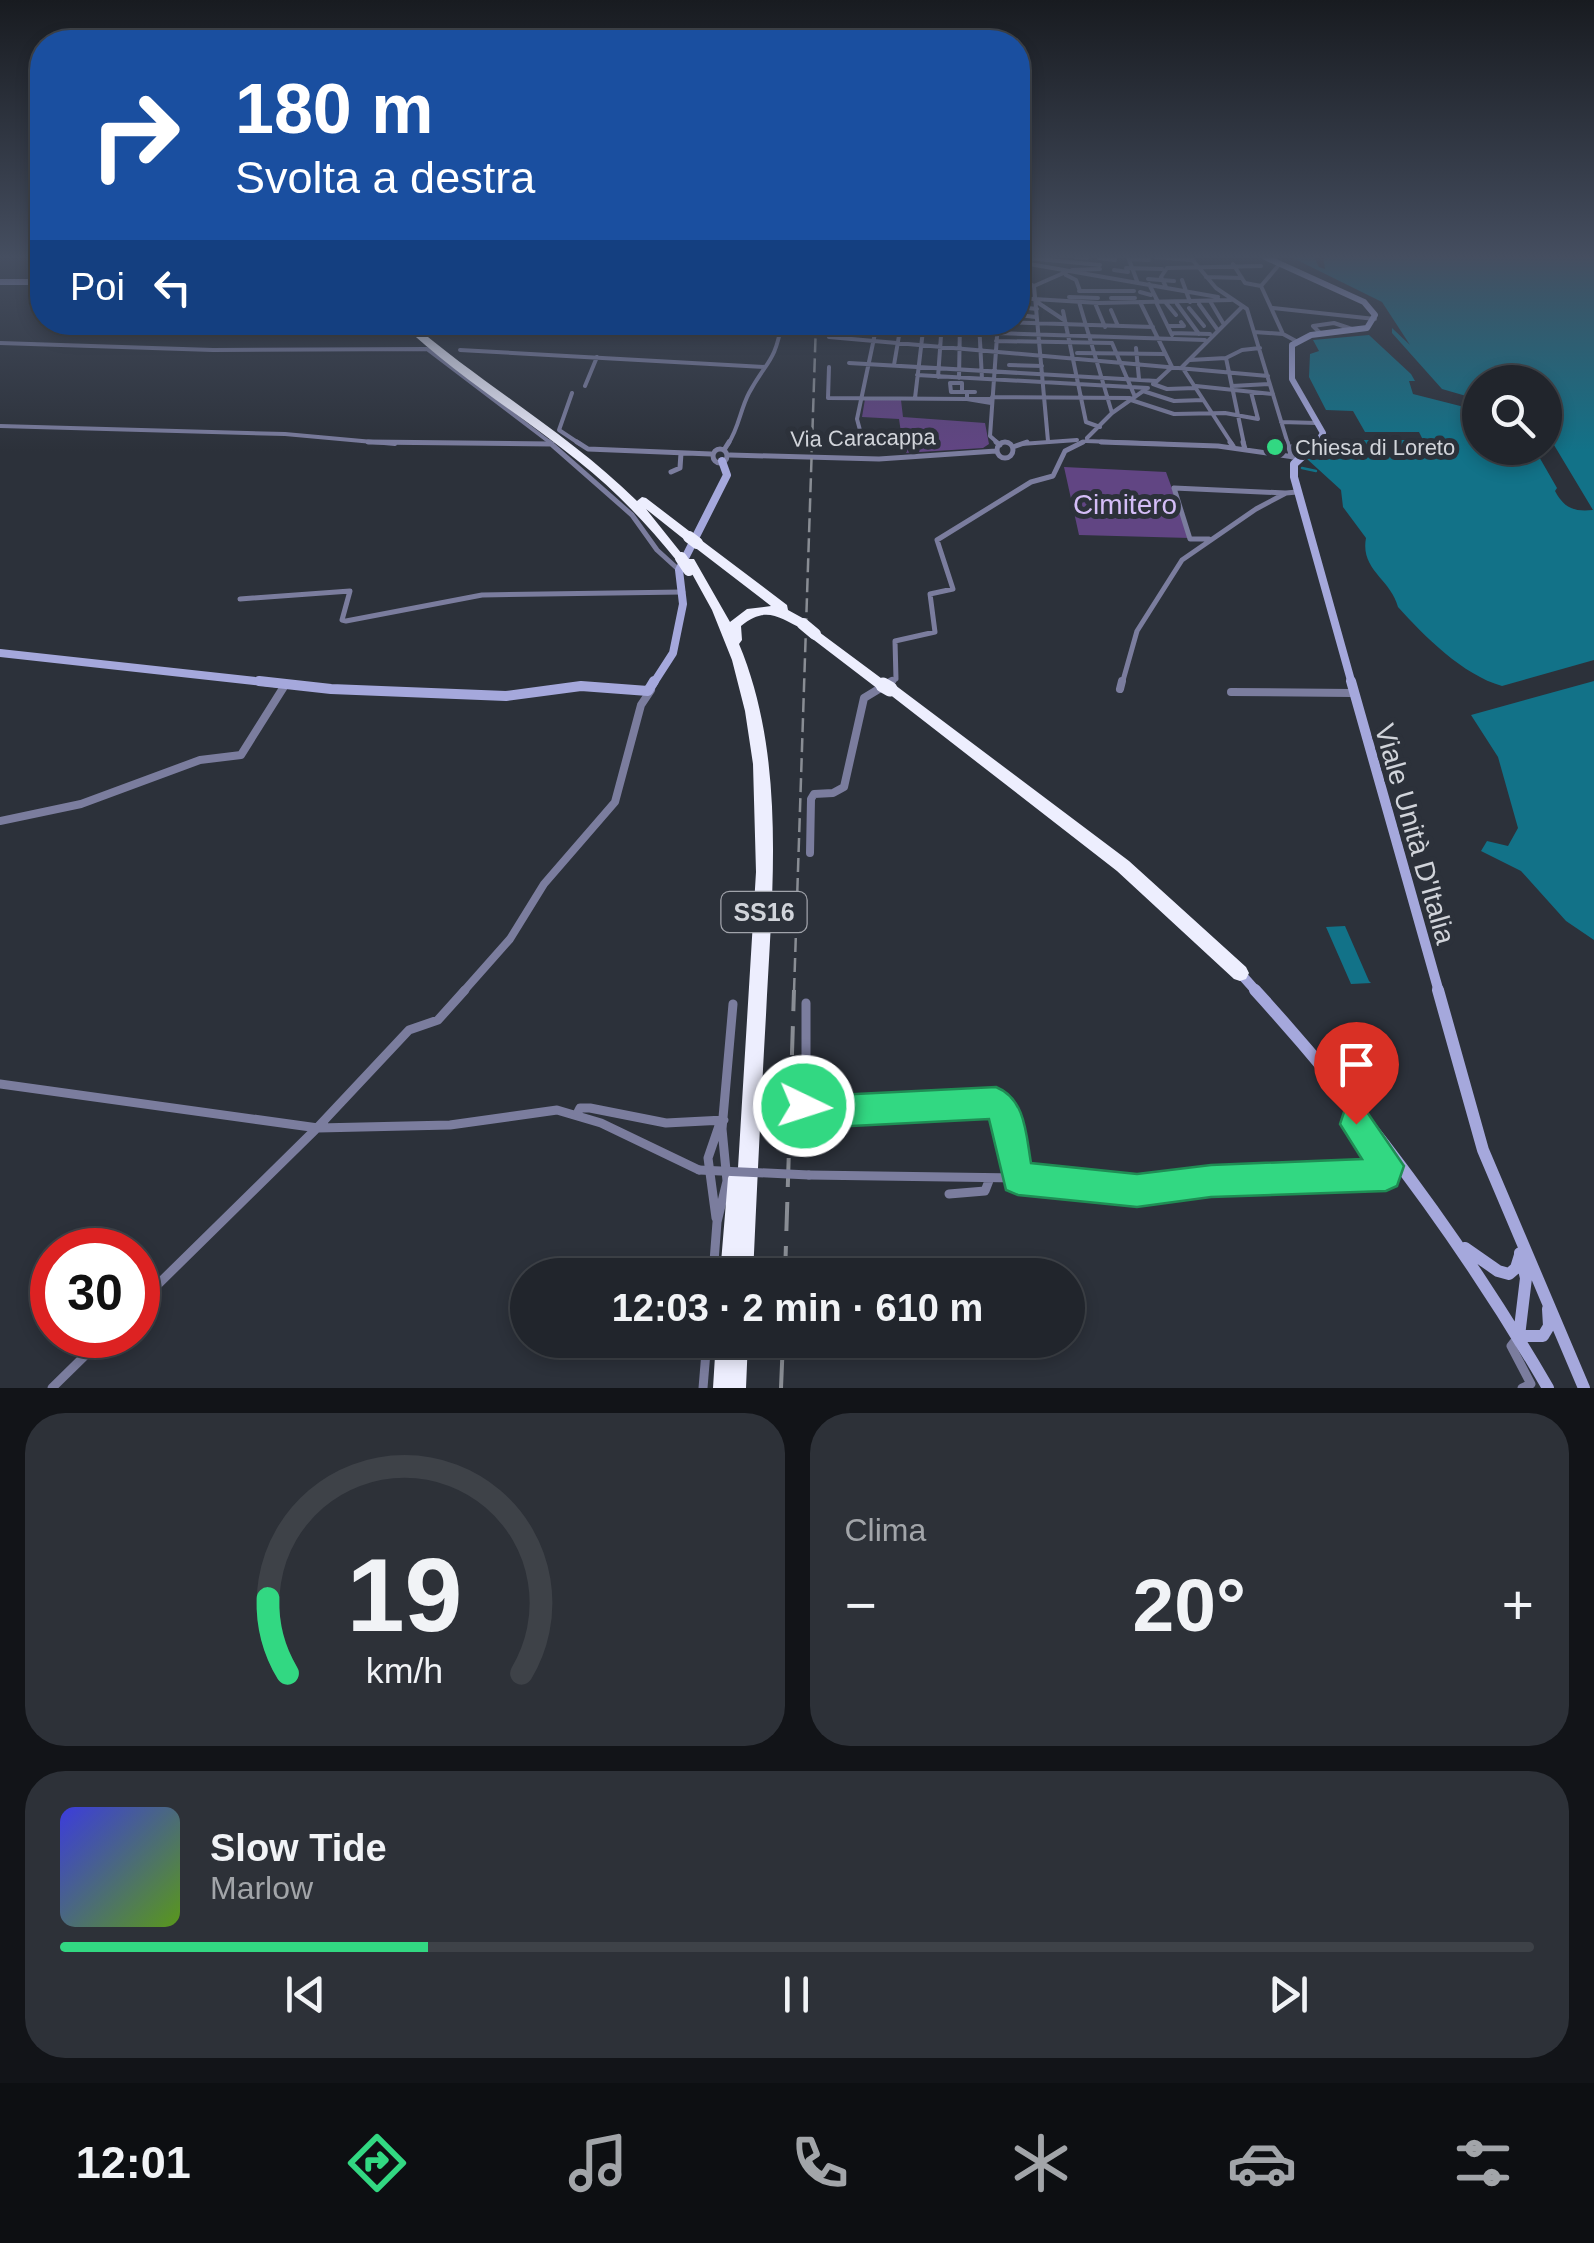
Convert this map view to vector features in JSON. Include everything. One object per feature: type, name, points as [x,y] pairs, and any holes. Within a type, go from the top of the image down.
[{"type":"highway","name":"SS16","points":[[421,335],[614,485],[656,526],[723,622],[752,706],[764,779],[767,847],[743,1258]]},
{"type":"highway","name":"SS16","points":[[429,335],[628,492],[684,563],[716,620],[740,684],[752,737],[758,806],[758,886],[732,1258]]},
{"type":"highway","points":[[628,492],[694,538],[1123,866],[1240,973]]},
{"type":"highway","points":[[752,706],[750,682],[732,632],[735,624],[751,612],[763,609],[782,611],[809,629]]},
{"type":"highway","points":[[724,1388],[726,1358]]},
{"type":"highway","points":[[734,1388],[736,1358]]},
{"type":"street","points":[[1038,322],[1048,440]]},
{"type":"street","points":[[1054,322],[1152,327]]},
{"type":"street","points":[[1085,322],[1112,412]]},
{"type":"street","points":[[1103,322],[1133,398]]},
{"type":"street","points":[[1116,322],[1118,326]]},
{"type":"street","points":[[1149,322],[1172,367]]},
{"type":"street","points":[[1172,335],[1174,322]]},
{"type":"street","points":[[1190,322],[1199,334]]},
{"type":"street","points":[[1201,322],[1215,331]]},
{"type":"street","points":[[1210,322],[1215,331]]},
{"type":"street","points":[[1251,322],[1295,458]]},
{"type":"street","points":[[1278,322],[1283,334]]},
{"type":"street","points":[[998,448],[1048,440],[1083,440],[1234,448],[1295,458],[1318,444],[1322,433],[1292,379],[1290,351],[1296,341],[1320,333],[1370,326],[1373,322]]},
{"type":"street","points":[[1065,323],[1086,422],[1100,427]]},
{"type":"street","points":[[1182,367],[1223,323]]},
{"type":"street","points":[[1030,334],[1092,343],[1229,331]]},
{"type":"street","points":[[1254,332],[1283,334],[1296,341]]},
{"type":"street","points":[[572,393],[559,430],[584,447],[711,454],[724,450],[739,428],[748,395],[780,347],[781,335]]},
{"type":"street","points":[[862,434],[857,420],[876,335]]},
{"type":"street","points":[[894,365],[899,335]]},
{"type":"street","points":[[915,398],[923,335]]},
{"type":"street","points":[[938,377],[942,335]]},
{"type":"street","points":[[958,378],[960,335]]},
{"type":"street","points":[[980,335],[982,379]]},
{"type":"street","points":[[996,335],[990,436],[998,448],[1010,455],[1015,451],[1013,447]]},
{"type":"street","points":[[996,341],[1040,342],[1089,335],[1110,339]]},
{"type":"street","points":[[1172,335],[1205,340]]},
{"type":"street","points":[[829,337],[1071,355],[1137,351],[1165,354]]},
{"type":"street","points":[[0,343],[225,350],[427,349],[552,444],[632,515],[657,550],[684,563]]},
{"type":"street","points":[[1188,360],[1226,358],[1242,350],[1260,348]]},
{"type":"street","points":[[460,350],[764,367]]},
{"type":"street","points":[[1137,351],[1140,379]]},
{"type":"street","points":[[1095,356],[1269,380]]},
{"type":"street","points":[[585,386],[597,357]]},
{"type":"street","points":[[1226,358],[1245,449]]},
{"type":"street","points":[[849,363],[1042,369]]},
{"type":"street","points":[[1009,365],[1140,379],[1174,401],[1204,400]]},
{"type":"street","points":[[828,367],[828,398],[966,395],[991,400],[1133,398],[1174,414],[1258,418],[1251,392]]},
{"type":"street","points":[[810,853],[811,799],[814,794],[844,787],[864,698],[896,678],[895,641],[935,632],[930,594],[953,590],[938,540],[1032,482],[1053,476],[1065,451],[1172,367]]},
{"type":"street","points":[[1182,367],[1234,448]]},
{"type":"street","points":[[917,375],[1167,390],[1232,388],[1272,394]]},
{"type":"street","points":[[1232,388],[1269,380]]},
{"type":"street","points":[[966,395],[975,392]]},
{"type":"street","points":[[1281,422],[1317,424]]},
{"type":"street","points":[[0,426],[285,434],[405,445],[552,444]]},
{"type":"street","points":[[1289,448],[1303,442],[1318,444]]},
{"type":"street","name":"Via Caracappa","points":[[726,458],[879,458],[998,448]]},
{"type":"street","points":[[160,1282],[409,1030],[442,1016],[510,939],[544,884],[608,814],[622,782],[641,706],[673,652],[684,563],[727,475],[724,450]]},
{"type":"street","points":[[671,472],[680,468],[681,453]]},
{"type":"street","points":[[711,454],[713,460],[726,458]]},
{"type":"street","name":"Viale Unità D'Italia","points":[[1295,458],[1292,492],[1458,1068],[1483,1150],[1511,1218]]},
{"type":"street","points":[[1210,539],[1190,539],[1174,488],[1292,492]]},
{"type":"street","points":[[1120,690],[1137,631],[1182,560],[1210,539],[1292,492]]},
{"type":"street","points":[[240,599],[350,590],[342,620],[346,622],[482,595],[682,592]]},
{"type":"street","points":[[0,652],[286,684],[506,696],[581,686],[651,689]]},
{"type":"street","points":[[0,821],[81,804],[200,760],[241,755],[286,684]]},
{"type":"street","points":[[1231,692],[1352,693]]},
{"type":"street","points":[[1240,973],[1299,1036],[1455,1240],[1519,1336],[1548,1388]]},
{"type":"street","points":[[806,1003],[803,1103],[808,1111],[996,1102],[1006,1115],[1018,1178]]},
{"type":"street","points":[[714,1258],[726,1181],[723,1117],[733,1004]]},
{"type":"street","points":[[0,1084],[316,1128],[434,1127],[490,1122],[548,1109],[577,1114],[654,1154],[699,1170],[810,1176],[1018,1178],[1137,1190],[1211,1181],[1386,1175],[1388,1166],[1356,1124],[1365,1119]]},
{"type":"street","points":[[577,1114],[580,1108],[592,1108],[662,1122],[723,1117]]},
{"type":"street","points":[[717,1222],[705,1179],[707,1154],[723,1117]]},
{"type":"street","points":[[949,1194],[986,1191],[990,1178]]},
{"type":"street","points":[[1511,1218],[1526,1278],[1519,1336],[1510,1346],[1530,1384],[1522,1388]]},
{"type":"street","points":[[1511,1218],[1584,1388]]},
{"type":"street","points":[[1455,1240],[1498,1271],[1509,1274],[1516,1268],[1520,1253]]},
{"type":"street","points":[[1519,1336],[1543,1336],[1549,1326],[1547,1301]]},
{"type":"street","points":[[52,1388],[83,1358]]},
{"type":"street","points":[[703,1388],[706,1358]]},
{"type":"green space","points":[[865,399],[901,400],[903,417],[985,423],[989,444],[983,448],[904,453],[899,419],[862,417]]},
{"type":"green space","name":"Cimitero","points":[[1064,467],[1166,472],[1190,538],[1079,535]]},
{"type":"water","points":[[1395,322],[1594,322],[1594,660],[1502,686],[1487,681],[1432,642],[1398,607],[1372,567],[1365,549],[1366,538],[1343,507],[1341,490],[1307,459],[1315,455],[1325,458],[1349,440],[1423,440],[1419,432],[1365,432],[1353,411],[1326,410],[1309,377],[1310,354],[1319,351],[1313,340],[1369,335],[1411,374],[1415,381],[1409,381],[1413,394],[1462,406],[1462,465],[1544,465],[1566,505],[1593,510],[1562,458],[1562,365],[1462,365],[1462,395],[1442,389],[1392,333],[1392,328],[1410,345]]},
{"type":"water","points":[[1594,681],[1594,940],[1566,921],[1521,871],[1481,851],[1487,841],[1508,846],[1518,828],[1498,757],[1471,715]]},
{"type":"water","points":[[1345,926],[1371,983],[1351,984],[1326,927]]},
{"type":"waterway","points":[[1302,468],[1316,471]]},
{"type":"railway","points":[[794,992],[816,335]]},
{"type":"railway","points":[[786,1258],[794,990]]},
{"type":"railway","points":[[781,1388],[782,1358]]},
{"type":"place","name":"Chiesa di Loreto","points":[[1275,447]]},
{"type":"route","points":[[804,1106],[812,1112],[996,1102],[1006,1115],[1018,1178],[1137,1190],[1211,1181],[1386,1175],[1388,1166],[1356,1124]]}]
